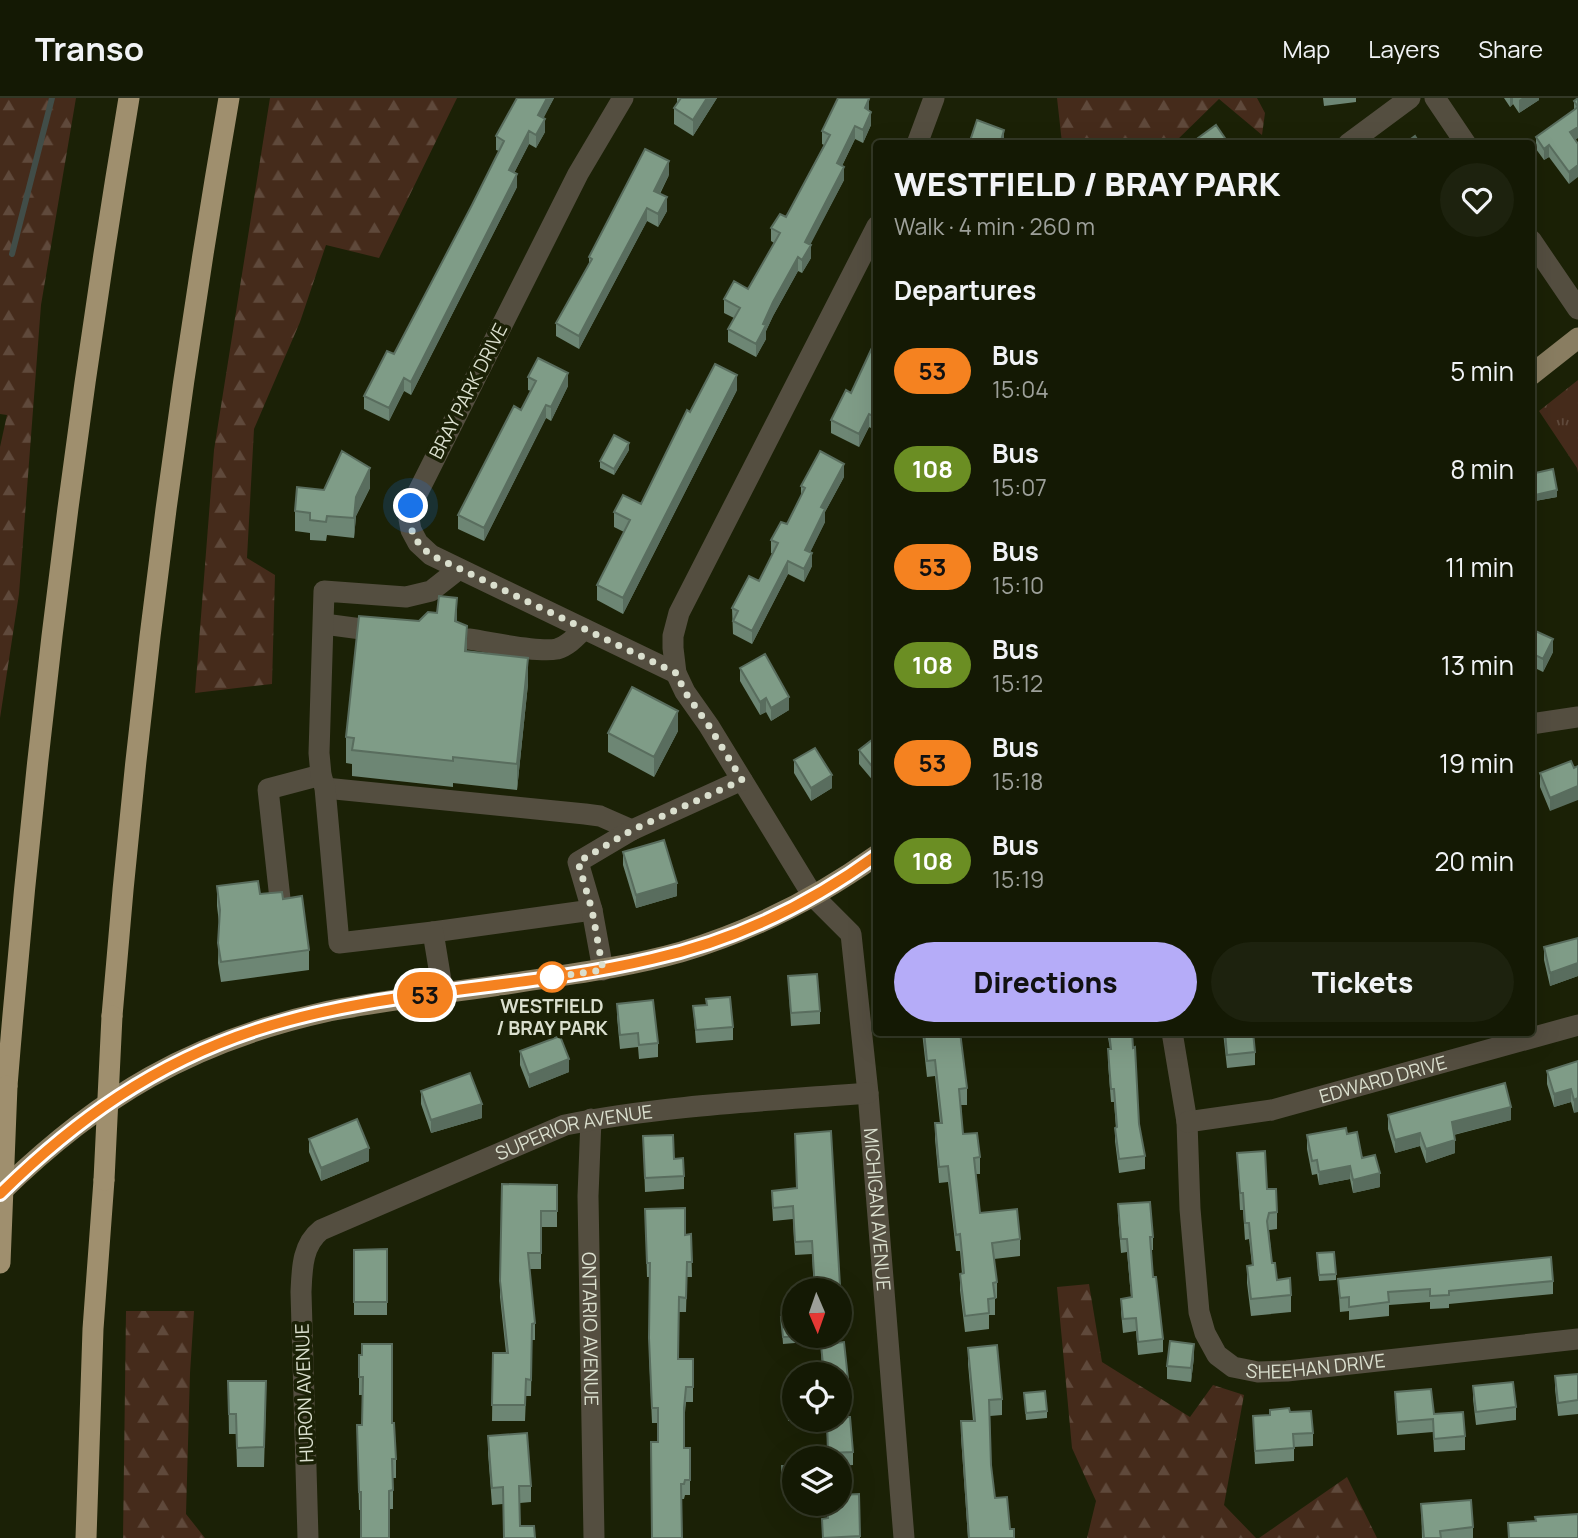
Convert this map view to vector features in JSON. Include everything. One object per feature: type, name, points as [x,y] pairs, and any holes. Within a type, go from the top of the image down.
[{"type":"highway","points":[[0,1263],[7,1086],[31,810],[61,553],[105,239],[130,98]]},
{"type":"highway","points":[[86,1538],[93,1329],[112,1016],[130,815],[162,539],[195,304],[229,98]]},
{"type":"main road","points":[[1535,373],[1578,338]]},
{"type":"main road","points":[[0,1194],[50,1145],[81,1121],[179,1060],[216,1044],[291,1019],[341,1008],[603,970],[654,959],[711,942],[772,917],[813,896],[873,858]]},
{"type":"street","name":"BRAY PARK DRIVE","points":[[623,98],[578,174],[411,506],[410,525],[418,543],[431,555],[676,673]]},
{"type":"street","points":[[918,140],[934,98]]},
{"type":"street","points":[[1353,140],[1410,98]]},
{"type":"street","points":[[1435,98],[1463,140]]},
{"type":"street","points":[[813,896],[709,726],[685,692],[676,673],[673,636],[679,614],[873,234]]},
{"type":"street","points":[[1535,246],[1578,309]]},
{"type":"street","points":[[459,569],[431,591],[406,597],[324,591],[319,753],[340,943],[592,910]]},
{"type":"street","points":[[324,624],[403,634]]},
{"type":"street","points":[[469,639],[546,650],[559,648],[570,642],[584,629]]},
{"type":"street","points":[[1535,725],[1578,717]]},
{"type":"street","points":[[603,970],[592,910],[578,862],[632,830],[742,780]]},
{"type":"street","points":[[280,899],[268,789],[323,782],[600,816],[632,830]]},
{"type":"street","name":"MICHIGAN AVENUE","points":[[813,896],[851,934],[868,1093],[904,1538]]},
{"type":"street","points":[[433,932],[443,993]]},
{"type":"street","name":"EDWARD DRIVE","points":[[1187,1122],[1272,1111],[1578,1025]]},
{"type":"street","name":"SHEEHAN DRIVE","points":[[1173,1036],[1187,1122],[1199,1312],[1211,1344],[1226,1363],[1250,1371],[1287,1371],[1578,1339]]},
{"type":"street","name":"SUPERIOR AVENUE","points":[[307,1248],[314,1235],[321,1230],[565,1125],[591,1119],[719,1105],[868,1093]]},
{"type":"street","name":"ONTARIO AVENUE","points":[[591,1119],[588,1196],[594,1538]]},
{"type":"street","name":"HURON AVENUE","points":[[307,1248],[302,1275],[301,1309],[308,1538]]},
{"type":"green space","points":[[0,98],[76,98],[41,305],[19,594],[0,718],[0,447],[7,415],[0,414]]},
{"type":"green space","points":[[270,98],[457,98],[379,258],[326,245],[300,322],[254,429],[247,558],[275,575],[272,684],[195,693],[214,450]]},
{"type":"green space","points":[[1057,98],[1257,98],[1265,113],[1262,135],[1219,99],[1177,140],[1062,140]]},
{"type":"green space","points":[[1578,380],[1578,473],[1539,411]]},
{"type":"green space","points":[[1089,1284],[1102,1362],[1190,1417],[1213,1385],[1244,1395],[1224,1505],[1256,1538],[1087,1538],[1096,1501],[1072,1448],[1057,1287]]},
{"type":"green space","points":[[126,1311],[194,1311],[186,1514],[205,1538],[123,1538]]},
{"type":"green space","points":[[1347,1477],[1377,1538],[1259,1538]]},
{"type":"building","points":[[517,98],[547,98],[538,115],[545,119],[536,135],[529,131],[509,170],[517,174],[411,382],[404,378],[389,408],[364,396],[387,351],[394,354],[472,205],[504,141],[496,136]]},
{"type":"building","points":[[681,98],[707,98],[693,120],[674,108]]},
{"type":"building","points":[[838,98],[867,98],[869,99],[865,108],[871,112],[863,130],[855,126],[837,163],[844,167],[805,242],[811,245],[802,260],[798,257],[773,302],[763,324],[766,325],[756,344],[728,329],[740,308],[724,299],[734,281],[748,289],[780,233],[771,228],[780,214],[786,217],[830,135],[822,131]]},
{"type":"building","points":[[1578,107],[1578,127],[1570,132],[1578,144],[1578,165],[1569,172],[1549,145],[1544,149],[1536,137]]},
{"type":"building","points":[[977,120],[1004,130],[1001,140],[970,140]]},
{"type":"building","points":[[1216,125],[1226,140],[1199,140],[1198,138]]},
{"type":"building","points":[[645,149],[669,161],[654,191],[667,197],[658,214],[647,208],[579,336],[556,323],[592,259],[589,257]]},
{"type":"building","points":[[873,346],[873,416],[869,414],[859,434],[831,420],[846,390],[851,393]]},
{"type":"building","points":[[538,358],[568,373],[551,407],[546,405],[484,528],[458,515],[514,406],[521,410],[536,381],[528,377]]},
{"type":"building","points":[[715,364],[737,375],[623,598],[597,585],[630,520],[614,512],[623,495],[641,504],[687,410],[690,412]]},
{"type":"building","points":[[614,435],[629,443],[614,469],[600,461]]},
{"type":"building","points":[[342,451],[370,468],[356,497],[354,518],[327,516],[326,522],[310,520],[310,513],[295,511],[297,487],[324,490]]},
{"type":"building","points":[[820,451],[844,464],[821,507],[825,509],[805,550],[812,553],[804,569],[788,561],[752,631],[733,621],[738,611],[732,608],[749,576],[759,581],[778,543],[771,540],[781,522],[787,524],[805,488],[801,486]]},
{"type":"building","points":[[1553,469],[1557,490],[1535,495],[1535,473]]},
{"type":"building","points":[[439,596],[457,598],[455,621],[467,626],[465,651],[528,658],[517,764],[453,757],[453,761],[352,750],[354,738],[346,737],[359,616],[419,621],[428,612],[437,613]]},
{"type":"building","points":[[1535,631],[1553,639],[1543,659],[1535,655]]},
{"type":"building","points":[[765,654],[789,697],[771,708],[766,698],[760,702],[740,668]]},
{"type":"building","points":[[632,687],[678,711],[654,757],[608,733]]},
{"type":"building","points":[[873,739],[873,768],[859,750]]},
{"type":"building","points":[[815,748],[832,775],[811,788],[794,760]]},
{"type":"building","points":[[1571,761],[1574,768],[1578,766],[1578,786],[1550,798],[1540,773]]},
{"type":"building","points":[[664,840],[677,883],[636,895],[623,852]]},
{"type":"building","points":[[258,881],[260,894],[282,892],[283,899],[302,896],[309,950],[221,962],[217,886]]},
{"type":"building","points":[[1578,938],[1578,963],[1550,973],[1544,947]]},
{"type":"building","points":[[817,974],[820,1011],[791,1013],[788,976]]},
{"type":"building","points":[[730,997],[733,1027],[696,1030],[693,1006],[707,1005],[706,999]]},
{"type":"building","points":[[653,1000],[658,1043],[639,1045],[638,1033],[620,1035],[617,1004]]},
{"type":"building","points":[[560,1036],[569,1059],[529,1075],[520,1051]]},
{"type":"building","points":[[924,1036],[960,1036],[967,1088],[959,1089],[963,1134],[977,1133],[980,1157],[974,1158],[980,1213],[1017,1209],[1020,1239],[992,1243],[997,1282],[993,1283],[995,1298],[988,1299],[989,1313],[965,1316],[960,1274],[964,1273],[960,1234],[956,1235],[948,1166],[939,1167],[935,1123],[942,1123],[935,1060],[927,1061]]},
{"type":"building","points":[[1109,1036],[1132,1036],[1139,1124],[1145,1156],[1119,1159],[1108,1049],[1111,1049]]},
{"type":"building","points":[[1225,1036],[1253,1036],[1255,1052],[1227,1055]]},
{"type":"building","points":[[1578,1061],[1578,1098],[1574,1100],[1571,1089],[1554,1094],[1547,1071]]},
{"type":"building","points":[[470,1073],[482,1104],[431,1120],[421,1091]]},
{"type":"building","points":[[1505,1083],[1511,1107],[1452,1122],[1455,1140],[1426,1149],[1420,1133],[1395,1140],[1388,1115]]},
{"type":"building","points":[[357,1119],[369,1148],[321,1168],[309,1139]]},
{"type":"building","points":[[1346,1128],[1347,1134],[1357,1132],[1362,1158],[1375,1155],[1380,1173],[1353,1180],[1350,1166],[1319,1172],[1317,1160],[1312,1161],[1307,1135]]},
{"type":"building","points":[[831,1131],[840,1278],[814,1278],[812,1241],[795,1242],[793,1206],[773,1208],[772,1191],[797,1188],[795,1134]]},
{"type":"building","points":[[673,1135],[674,1159],[683,1158],[684,1176],[645,1178],[643,1136]]},
{"type":"building","points":[[1265,1151],[1267,1189],[1276,1189],[1277,1212],[1269,1213],[1267,1221],[1272,1263],[1275,1263],[1277,1280],[1290,1278],[1291,1295],[1251,1299],[1247,1266],[1253,1265],[1249,1223],[1245,1223],[1237,1153]]},
{"type":"building","points":[[502,1184],[557,1185],[557,1211],[541,1211],[541,1253],[528,1253],[535,1323],[532,1324],[531,1380],[526,1379],[525,1405],[492,1405],[493,1353],[508,1353],[500,1281]]},
{"type":"building","points":[[1150,1202],[1153,1277],[1156,1277],[1163,1339],[1138,1342],[1136,1318],[1123,1319],[1121,1299],[1132,1297],[1127,1239],[1121,1239],[1118,1204]]},
{"type":"building","points":[[685,1208],[685,1235],[691,1234],[692,1262],[687,1262],[686,1298],[679,1297],[678,1359],[693,1359],[693,1387],[686,1387],[684,1408],[684,1448],[690,1448],[690,1480],[681,1484],[682,1538],[652,1538],[651,1442],[658,1442],[658,1408],[652,1408],[650,1263],[647,1263],[645,1209]]},
{"type":"building","points":[[387,1249],[387,1302],[354,1302],[354,1250]]},
{"type":"building","points":[[1334,1252],[1336,1274],[1319,1275],[1317,1253]]},
{"type":"building","points":[[1551,1257],[1553,1281],[1449,1291],[1449,1295],[1430,1296],[1430,1289],[1388,1292],[1389,1302],[1349,1307],[1349,1297],[1340,1298],[1338,1279]]},
{"type":"building","points":[[1170,1341],[1194,1344],[1191,1368],[1167,1366]]},
{"type":"building","points":[[362,1344],[392,1344],[392,1423],[396,1459],[392,1459],[393,1490],[389,1491],[389,1538],[361,1538],[357,1425],[362,1425],[363,1377],[359,1377],[359,1355],[362,1355]]},
{"type":"building","points":[[997,1345],[1002,1399],[989,1400],[991,1465],[995,1498],[1007,1497],[1010,1529],[1014,1529],[1014,1538],[969,1538],[961,1421],[975,1421],[968,1348]]},
{"type":"building","points":[[821,1348],[845,1348],[846,1362],[823,1362]]},
{"type":"building","points":[[1578,1374],[1578,1400],[1558,1403],[1555,1376]]},
{"type":"building","points":[[228,1381],[266,1381],[264,1447],[237,1448],[236,1414],[229,1414]]},
{"type":"building","points":[[1513,1382],[1516,1407],[1476,1412],[1473,1386]]},
{"type":"building","points":[[1431,1389],[1434,1414],[1463,1412],[1465,1436],[1434,1439],[1433,1419],[1397,1422],[1395,1392]]},
{"type":"building","points":[[1045,1391],[1047,1411],[1026,1413],[1024,1393]]},
{"type":"building","points":[[1289,1408],[1290,1412],[1311,1411],[1313,1433],[1293,1434],[1294,1448],[1255,1451],[1253,1416],[1270,1415],[1270,1410]]},
{"type":"building","points":[[827,1432],[851,1432],[853,1452],[852,1446],[828,1446]]},
{"type":"building","points":[[527,1433],[531,1486],[519,1486],[520,1526],[534,1526],[535,1538],[504,1538],[503,1487],[492,1488],[488,1436]]},
{"type":"building","points":[[852,1494],[859,1494],[860,1536],[823,1538],[822,1519],[828,1516],[852,1516]]},
{"type":"building","points":[[1471,1500],[1473,1527],[1440,1531],[1441,1538],[1424,1538],[1421,1504]]},
{"type":"building","points":[[1578,1514],[1578,1538],[1509,1538],[1508,1523],[1536,1521],[1535,1517]]},
{"type":"waterway","points":[[12,254],[52,98]]},
{"type":"bus line","name":"53","points":[[0,1194],[50,1145],[81,1121],[179,1060],[216,1044],[291,1019],[329,1011],[600,970],[680,952],[772,917],[813,896],[873,858]]},
{"type":"place","name":"WESTFIELD / BRAY PARK","points":[[552,977]]},
{"type":"route","points":[[411,506],[411,530],[418,543],[431,555],[676,673],[685,692],[742,780],[632,830],[578,862],[592,910],[603,970],[545,978],[552,977]]}]
